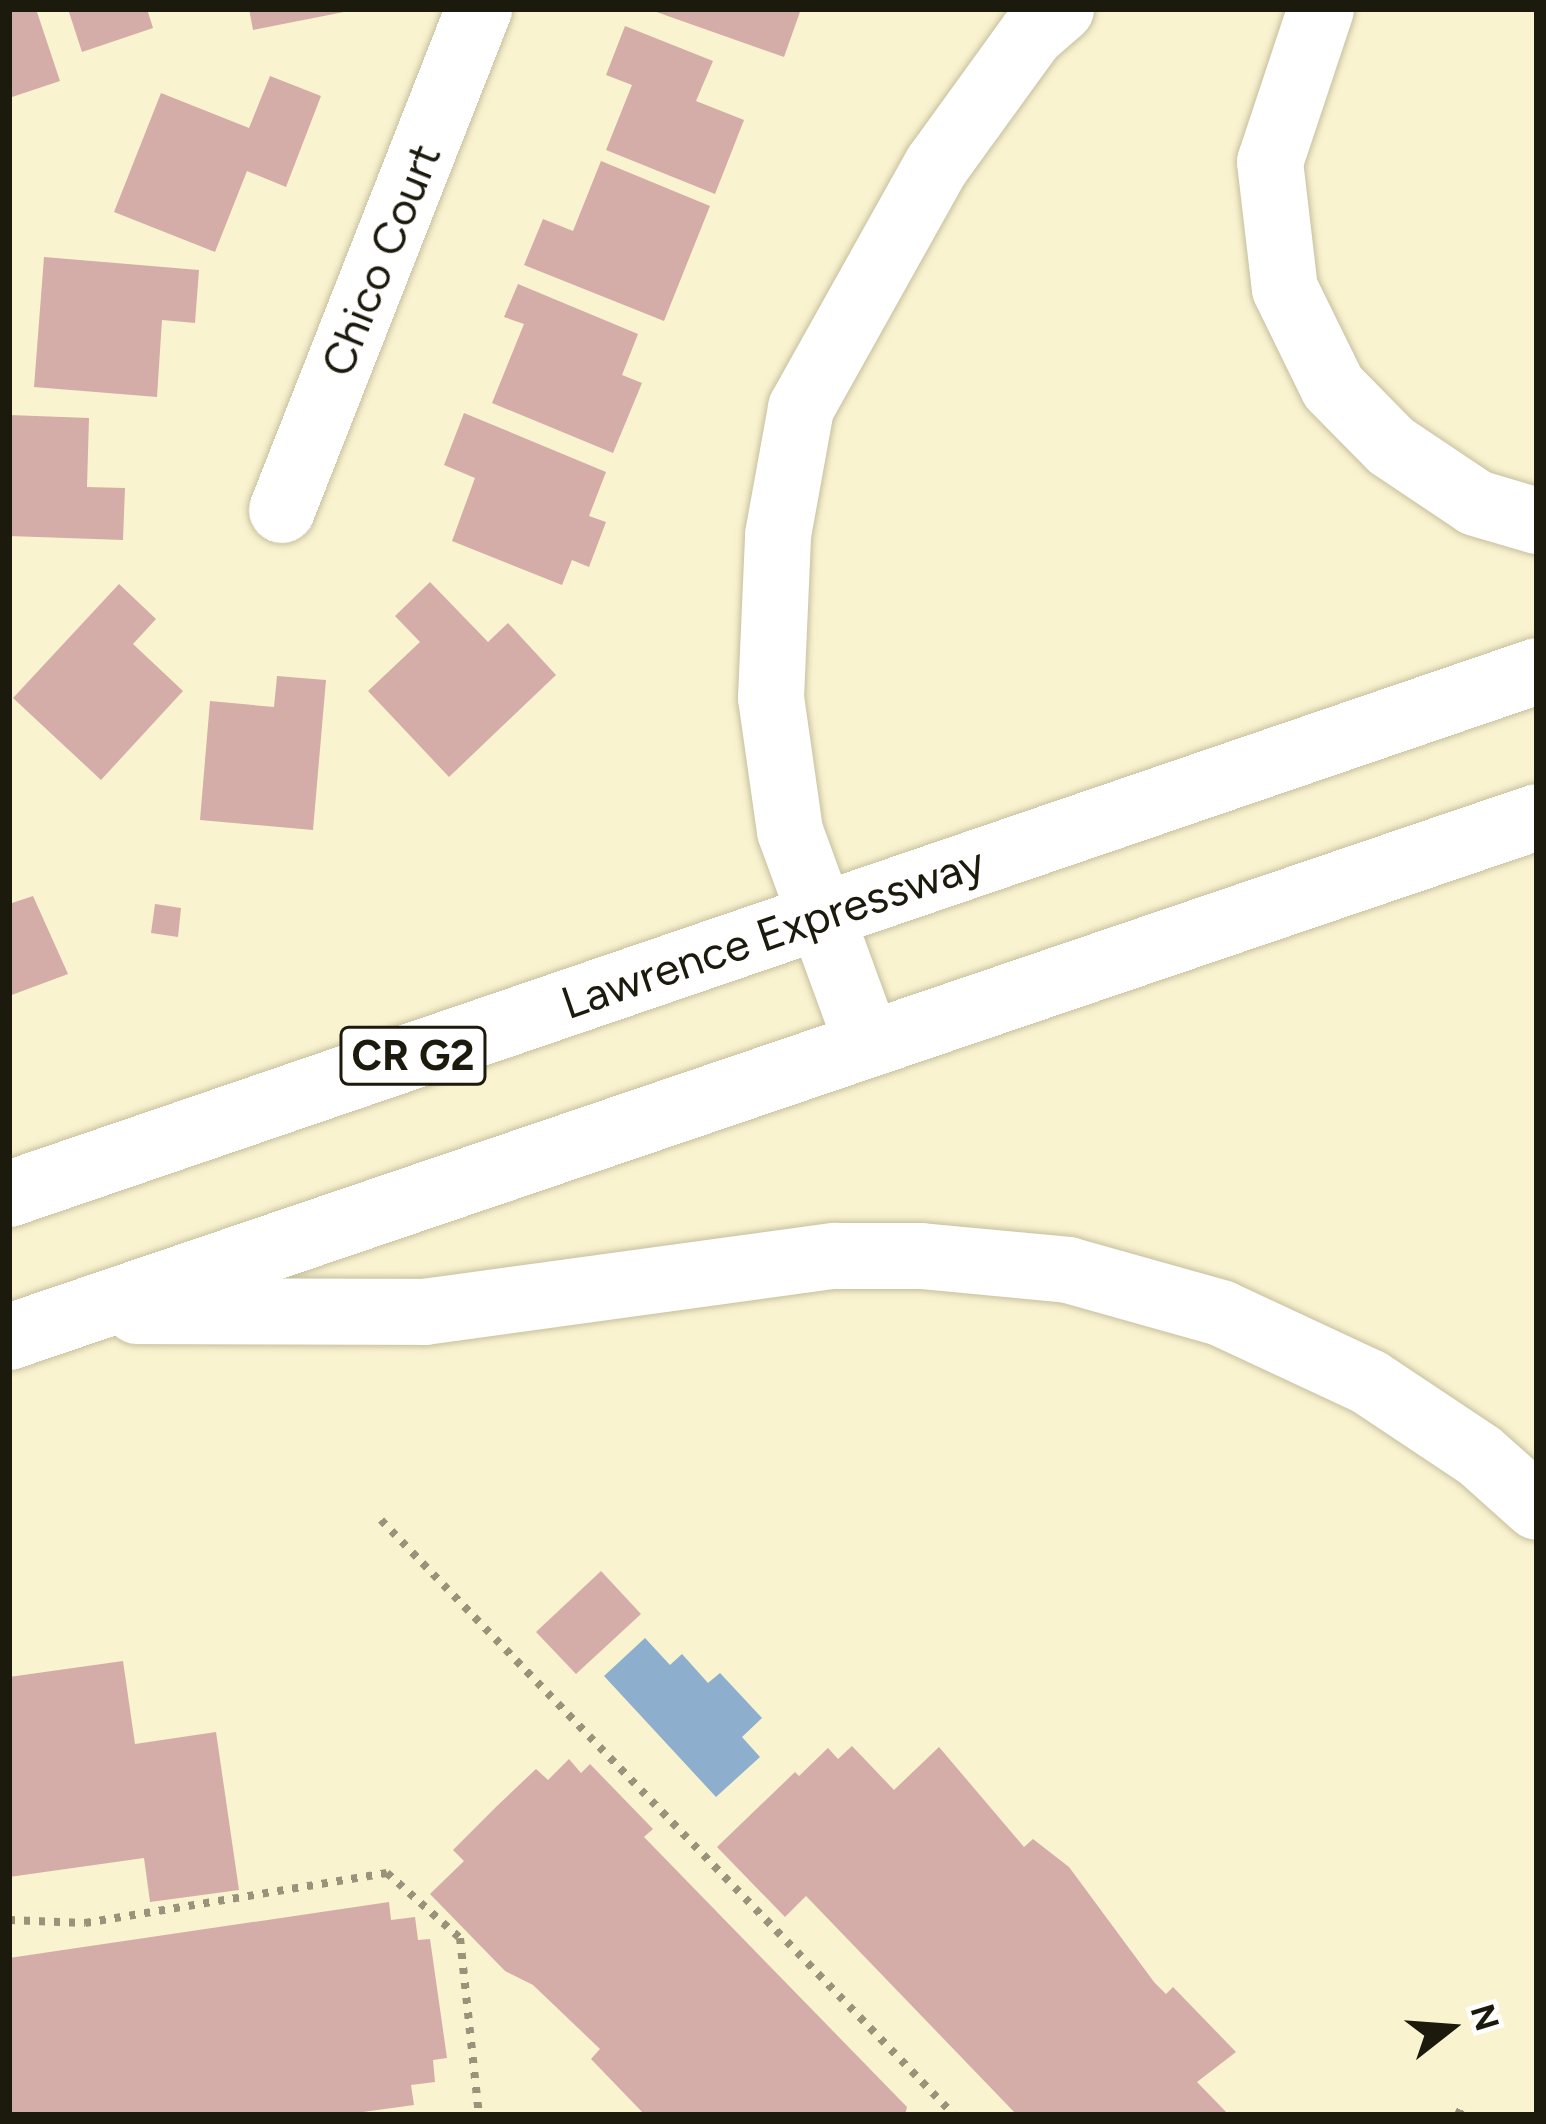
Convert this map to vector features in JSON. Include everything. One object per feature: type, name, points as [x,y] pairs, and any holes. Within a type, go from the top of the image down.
[{"type":"main road","name":"Chico Court","points":[[282,510],[479,9]]},
{"type":"main road","points":[[866,1040],[790,830],[771,698],[778,535],[802,408],[937,165],[1031,35],[1061,9]]},
{"type":"main road","points":[[1321,9],[1270,162],[1285,289],[1333,387],[1391,446],[1476,502],[1537,521]]},
{"type":"main road","name":"Lawrence Expressway","points":[[9,1194],[1537,671]]},
{"type":"main road","points":[[9,1337],[866,1040],[1537,817]]},
{"type":"main road","points":[[86,1311],[424,1312],[835,1256],[921,1256],[1068,1270],[1141,1287],[1288,1342],[1443,1431],[1537,1507]]},
{"type":"path","points":[[381,1520],[954,2115]]},
{"type":"path","points":[[9,1920],[86,1923],[387,1873],[460,1938],[479,2115]]},
{"type":"path","points":[[1458,2115],[1464,2102]]},
{"type":"water","points":[[645,1638],[670,1665],[682,1654],[708,1683],[720,1673],[762,1718],[742,1737],[760,1757],[716,1797],[604,1676]]},
{"type":"building","points":[[9,9],[36,9],[60,81],[9,98]]},
{"type":"building","points":[[68,9],[147,9],[153,28],[82,52]]},
{"type":"building","points":[[249,9],[349,9],[349,11],[253,30]]},
{"type":"building","points":[[648,9],[801,9],[784,57]]},
{"type":"building","points":[[625,26],[713,61],[696,101],[744,120],[715,194],[606,150],[632,85],[606,75]]},
{"type":"building","points":[[270,76],[321,96],[286,187],[247,171],[215,252],[114,212],[161,93],[249,128]]},
{"type":"building","points":[[601,161],[710,206],[664,321],[524,265],[543,219],[573,231]]},
{"type":"building","points":[[44,257],[199,270],[195,323],[162,320],[157,397],[34,387]]},
{"type":"building","points":[[518,284],[638,334],[622,375],[642,383],[613,453],[492,403],[524,324],[504,317]]},
{"type":"building","points":[[464,413],[606,472],[589,516],[606,522],[589,567],[572,560],[562,585],[452,541],[475,478],[444,465]]},
{"type":"building","points":[[9,415],[89,418],[87,487],[125,488],[123,540],[9,536]]},
{"type":"building","points":[[430,582],[488,642],[508,623],[556,675],[449,777],[368,691],[420,642],[395,616]]},
{"type":"building","points":[[119,584],[156,619],[133,644],[183,691],[101,780],[13,698]]},
{"type":"building","points":[[277,676],[326,680],[313,830],[200,820],[210,701],[274,707]]},
{"type":"building","points":[[33,896],[68,974],[9,996],[9,904]]},
{"type":"building","points":[[155,904],[181,908],[178,937],[151,933]]},
{"type":"building","points":[[601,1571],[641,1614],[576,1674],[536,1632]]},
{"type":"building","points":[[123,1661],[135,1744],[216,1732],[239,1890],[150,1902],[144,1858],[9,1877],[9,1677]]},
{"type":"building","points":[[852,1746],[894,1790],[939,1747],[1024,1847],[1033,1839],[1069,1867],[1154,1982],[1166,1994],[1173,1987],[1236,2052],[1197,2082],[1229,2115],[1017,2115],[806,1896],[785,1917],[717,1847],[795,1772],[799,1776],[828,1748],[838,1759]]},
{"type":"building","points":[[569,1759],[581,1773],[590,1764],[653,1829],[644,1837],[907,2107],[905,2115],[645,2115],[591,2059],[600,2049],[533,1985],[505,1971],[430,1894],[464,1861],[453,1850],[497,1806],[536,1769],[548,1780]]},
{"type":"building","points":[[389,1902],[391,1920],[415,1917],[418,1940],[430,1939],[447,2058],[433,2060],[435,2082],[411,2085],[414,2105],[341,2115],[9,2115],[9,1958]]}]
